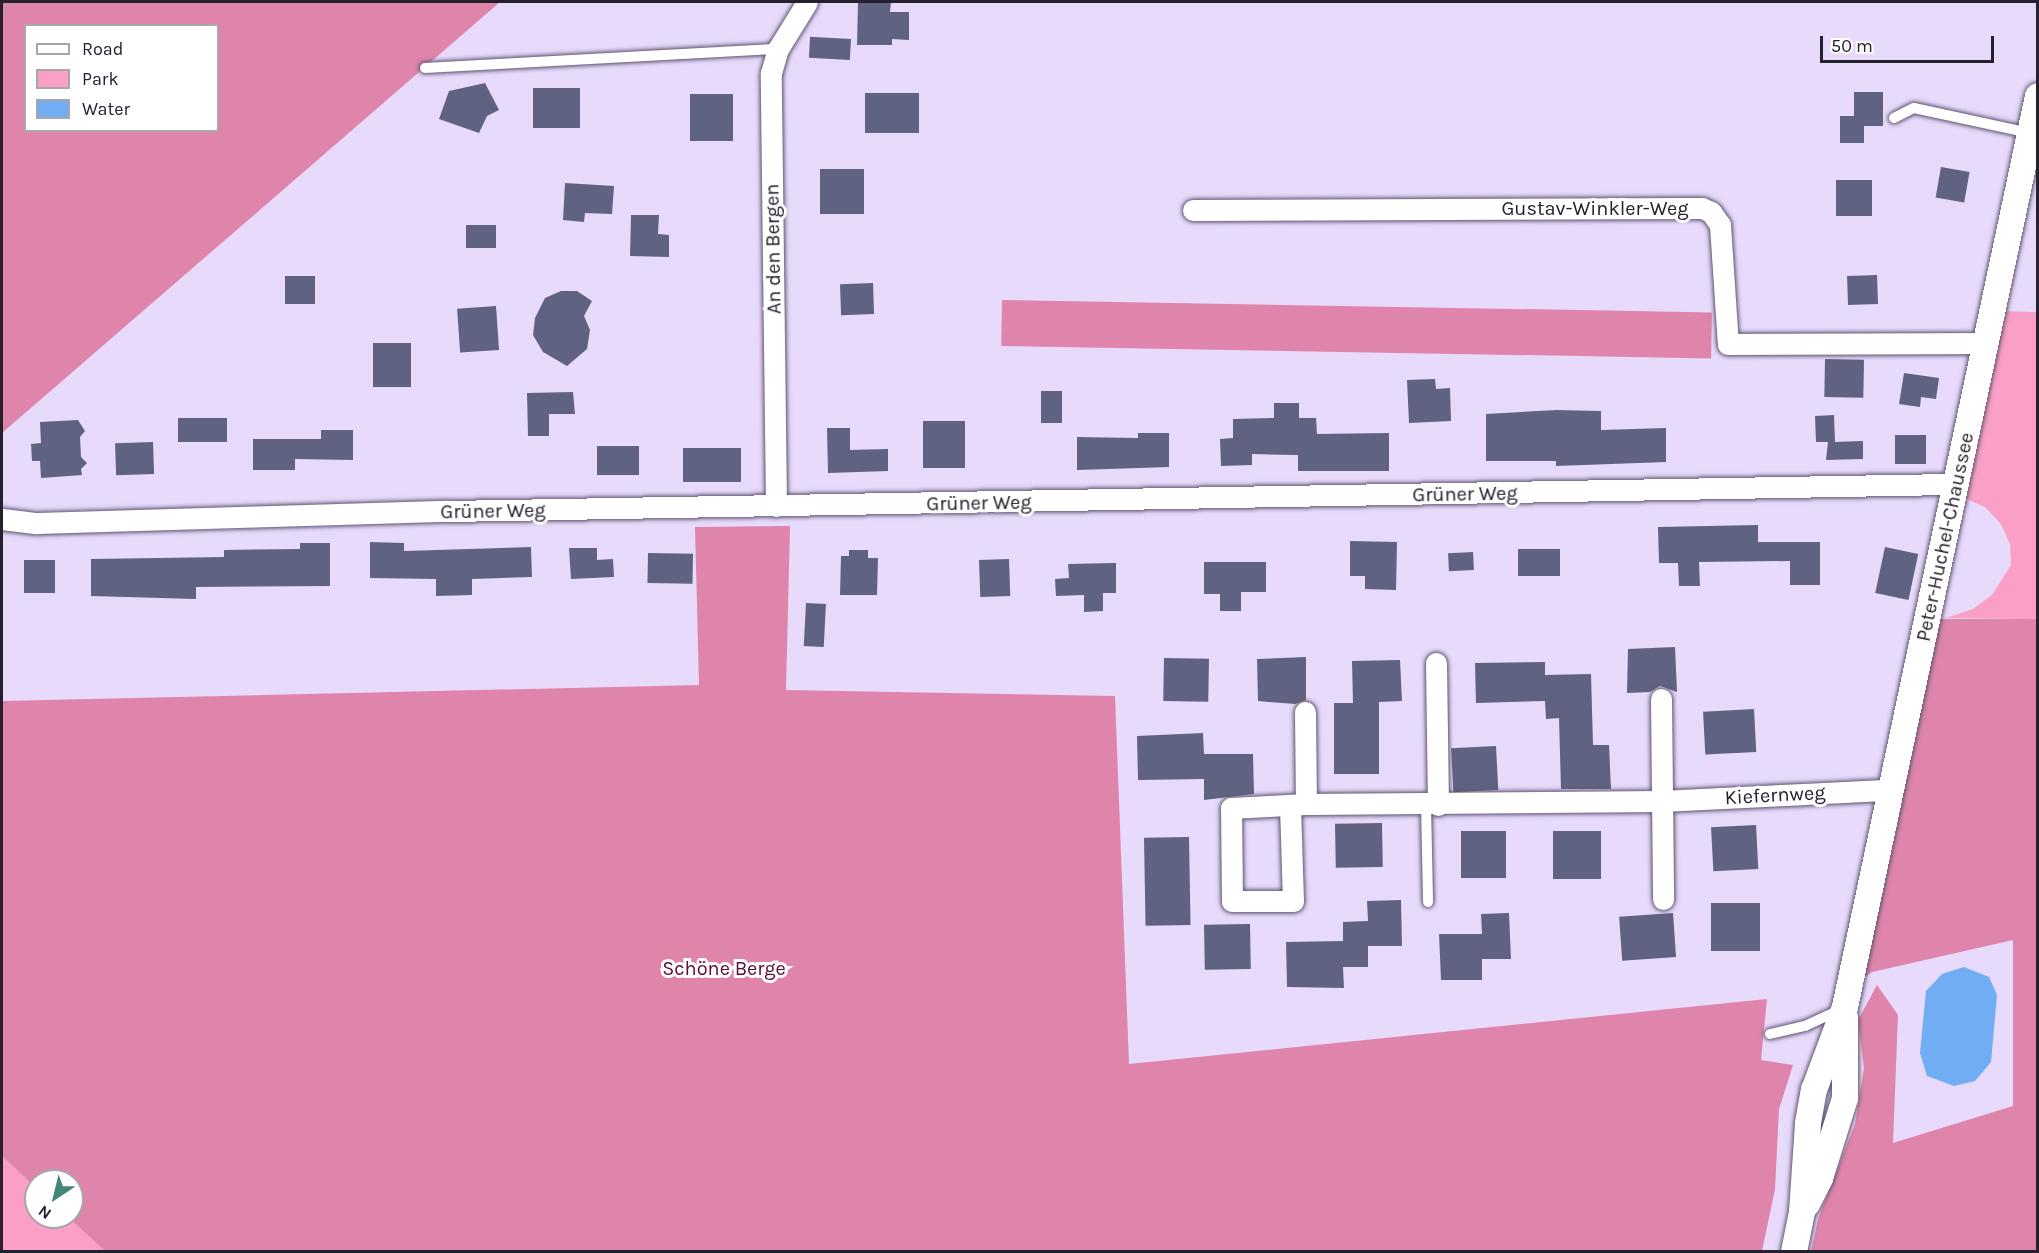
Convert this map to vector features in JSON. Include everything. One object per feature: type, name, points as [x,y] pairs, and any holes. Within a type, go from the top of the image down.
[{"type":"street","name":"An den Bergen","points":[[776,506],[771,73],[778,49],[807,2]]},
{"type":"street","name":"Peter-Huchel-Chaussee","points":[[1794,1251],[1802,1212],[1808,1123],[1814,1090],[1845,1006],[1889,790],[1986,343],[2031,162],[2030,133],[2037,96]]},
{"type":"street","name":"Gustav-Winkler-Weg","points":[[1193,210],[1702,208],[1712,212],[1720,225],[1728,344],[1986,343]]},
{"type":"street","name":"Grüner Weg","points":[[2,519],[37,523],[776,506],[1957,484]]},
{"type":"street","points":[[1432,805],[1436,663]]},
{"type":"street","points":[[1661,699],[1663,899]]},
{"type":"street","name":"Kiefernweg","points":[[1305,712],[1298,805],[1293,901],[1232,902],[1231,808],[1298,805],[1661,801],[1889,790]]},
{"type":"lane","points":[[425,68],[778,49]]},
{"type":"lane","points":[[1894,118],[1914,108],[2030,133]]},
{"type":"lane","points":[[1428,902],[1432,805]]},
{"type":"lane","points":[[1770,1034],[1805,1026],[1845,1006]]},
{"type":"green space","points":[[2,2],[500,2],[2,433]]},
{"type":"green space","points":[[1002,300],[1712,312],[1711,358],[1001,346]]},
{"type":"green space","points":[[2001,311],[2037,312],[2037,619],[1946,618],[1973,609],[1992,595],[2011,565],[2010,544],[2001,524],[1985,507],[1958,495]]},
{"type":"green space","name":"Schöne Berge","points":[[790,526],[786,690],[1115,696],[1129,1064],[1767,999],[1761,1060],[1793,1065],[1779,1109],[1775,1189],[1762,1251],[105,1251],[81,1229],[84,1229],[84,1169],[24,1169],[24,1177],[2,1156],[2,701],[699,685],[695,527]]},
{"type":"green space","points":[[1936,619],[2037,619],[2037,1251],[1811,1252],[1818,1219],[1855,1124],[1864,1068],[1858,1020],[1877,985],[1898,1015],[1893,1143],[2013,1106],[2013,940],[1872,972],[1856,983]]},
{"type":"green space","points":[[2,1156],[24,1177],[24,1229],[81,1229],[105,1251],[2,1251]]},
{"type":"water","points":[[1964,967],[1989,977],[1997,995],[1991,1062],[1975,1081],[1954,1086],[1927,1076],[1920,1053],[1926,991],[1942,974]]},
{"type":"building","points":[[858,2],[891,2],[890,12],[909,12],[909,40],[892,39],[892,45],[857,45]]},
{"type":"building","points":[[810,37],[851,39],[850,60],[809,58]]},
{"type":"building","points":[[485,83],[499,110],[487,116],[479,133],[439,119],[449,91]]},
{"type":"building","points":[[533,88],[580,88],[580,128],[533,128]]},
{"type":"building","points":[[1854,92],[1883,92],[1883,126],[1864,126],[1864,143],[1840,143],[1840,116],[1854,116]]},
{"type":"building","points":[[865,93],[919,93],[919,133],[865,133]]},
{"type":"building","points":[[690,94],[733,94],[733,141],[690,141]]},
{"type":"building","points":[[1941,167],[1970,172],[1964,203],[1936,198]]},
{"type":"building","points":[[820,169],[864,169],[864,214],[820,214]]},
{"type":"building","points":[[1836,180],[1872,180],[1872,216],[1836,216]]},
{"type":"building","points":[[565,183],[614,186],[612,214],[585,213],[584,222],[563,220]]},
{"type":"building","points":[[631,215],[659,215],[658,234],[669,235],[669,257],[630,256]]},
{"type":"building","points":[[466,225],[496,225],[496,248],[466,248]]},
{"type":"building","points":[[1877,275],[1878,304],[1848,305],[1847,276]]},
{"type":"building","points":[[285,276],[315,276],[315,304],[285,304]]},
{"type":"building","points":[[873,283],[874,314],[841,315],[840,284]]},
{"type":"building","points":[[561,291],[577,291],[592,301],[584,316],[590,330],[587,349],[567,366],[543,352],[533,335],[535,318],[545,298]]},
{"type":"building","points":[[496,306],[499,350],[460,353],[457,309]]},
{"type":"building","points":[[373,343],[411,343],[411,387],[373,387]]},
{"type":"building","points":[[1825,359],[1864,360],[1863,398],[1824,397]]},
{"type":"building","points":[[1904,373],[1939,378],[1936,399],[1921,397],[1920,407],[1899,404]]},
{"type":"building","points":[[1435,379],[1436,389],[1450,388],[1451,421],[1409,423],[1407,380]]},
{"type":"building","points":[[1041,391],[1062,391],[1062,423],[1041,423]]},
{"type":"building","points":[[573,392],[575,414],[549,414],[549,436],[528,436],[527,393]]},
{"type":"building","points":[[1274,403],[1299,403],[1299,418],[1316,418],[1317,434],[1389,433],[1389,471],[1298,471],[1298,455],[1252,454],[1252,465],[1221,466],[1220,439],[1233,438],[1233,419],[1274,418]]},
{"type":"building","points":[[1556,410],[1601,411],[1601,430],[1666,428],[1666,462],[1556,466],[1556,461],[1486,461],[1486,414]]},
{"type":"building","points":[[1834,415],[1835,442],[1863,441],[1863,459],[1826,460],[1828,442],[1816,442],[1815,416]]},
{"type":"building","points":[[178,418],[227,418],[227,442],[178,442]]},
{"type":"building","points":[[78,420],[85,431],[80,437],[81,457],[87,463],[81,469],[82,475],[41,478],[40,461],[32,461],[31,444],[41,443],[40,422]]},
{"type":"building","points":[[923,421],[965,421],[965,468],[923,468]]},
{"type":"building","points":[[827,428],[850,428],[850,450],[888,449],[888,471],[828,473]]},
{"type":"building","points":[[321,430],[353,430],[353,460],[295,459],[295,470],[253,470],[253,439],[321,439]]},
{"type":"building","points":[[1138,433],[1169,433],[1169,467],[1077,470],[1077,437],[1138,438]]},
{"type":"building","points":[[1895,435],[1926,435],[1926,464],[1895,464]]},
{"type":"building","points":[[153,442],[154,474],[116,475],[115,443]]},
{"type":"building","points":[[597,446],[639,446],[639,475],[597,475]]},
{"type":"building","points":[[683,448],[741,448],[741,482],[683,482]]},
{"type":"building","points":[[1758,525],[1758,542],[1820,542],[1820,585],[1790,585],[1790,561],[1699,562],[1700,586],[1679,586],[1678,563],[1659,563],[1658,527]]},
{"type":"building","points":[[1350,541],[1397,542],[1396,590],[1365,589],[1365,576],[1350,576]]},
{"type":"building","points":[[370,542],[404,543],[404,551],[531,547],[532,577],[472,579],[472,595],[436,596],[436,579],[370,578]]},
{"type":"building","points":[[300,543],[330,543],[330,586],[196,587],[196,599],[91,596],[91,559],[224,557],[224,550],[300,549]]},
{"type":"building","points":[[1885,547],[1918,554],[1908,600],[1875,593]]},
{"type":"building","points":[[569,548],[597,548],[597,560],[613,559],[614,577],[571,579]]},
{"type":"building","points":[[1518,549],[1560,549],[1560,576],[1518,576]]},
{"type":"building","points":[[849,550],[868,550],[868,558],[878,558],[877,595],[840,595],[841,556],[849,556]]},
{"type":"building","points":[[1473,552],[1474,570],[1449,571],[1448,553]]},
{"type":"building","points":[[648,553],[693,554],[692,584],[647,583]]},
{"type":"building","points":[[1009,559],[1010,596],[980,597],[979,560]]},
{"type":"building","points":[[24,560],[55,560],[55,593],[24,593]]},
{"type":"building","points":[[1204,562],[1266,562],[1266,592],[1241,592],[1241,611],[1220,611],[1220,594],[1204,594]]},
{"type":"building","points":[[1116,563],[1116,593],[1103,593],[1103,611],[1084,612],[1084,595],[1056,596],[1055,579],[1069,578],[1068,564]]},
{"type":"building","points":[[806,603],[826,604],[824,647],[804,646]]},
{"type":"building","points":[[1675,647],[1677,692],[1660,686],[1650,692],[1627,693],[1628,649]]},
{"type":"building","points":[[1306,657],[1306,700],[1295,704],[1258,701],[1257,659]]},
{"type":"building","points":[[1164,658],[1209,659],[1208,702],[1163,701]]},
{"type":"building","points":[[1400,660],[1402,701],[1379,702],[1379,774],[1334,774],[1334,703],[1353,703],[1352,661]]},
{"type":"building","points":[[1545,662],[1545,675],[1591,674],[1593,745],[1609,745],[1611,789],[1561,789],[1559,718],[1546,719],[1545,701],[1476,703],[1475,663]]},
{"type":"building","points":[[1754,709],[1756,752],[1705,755],[1703,712]]},
{"type":"building","points":[[1203,733],[1204,754],[1253,754],[1254,794],[1204,800],[1204,779],[1138,780],[1137,736]]},
{"type":"building","points":[[1496,746],[1498,790],[1453,792],[1451,748]]},
{"type":"building","points":[[1382,823],[1383,867],[1336,868],[1335,824]]},
{"type":"building","points":[[1756,825],[1758,869],[1713,871],[1711,827]]},
{"type":"building","points":[[1461,831],[1506,831],[1506,878],[1461,878]]},
{"type":"building","points":[[1553,831],[1601,831],[1601,879],[1553,879]]},
{"type":"building","points":[[1189,837],[1191,925],[1146,926],[1144,838]]},
{"type":"building","points":[[1401,900],[1402,946],[1368,946],[1368,967],[1343,967],[1344,988],[1287,987],[1286,942],[1343,941],[1343,922],[1368,921],[1367,901]]},
{"type":"building","points":[[1711,903],[1760,903],[1760,951],[1711,951]]},
{"type":"building","points":[[1509,913],[1511,959],[1482,959],[1482,980],[1441,980],[1439,934],[1482,934],[1481,914]]},
{"type":"building","points":[[1673,913],[1676,957],[1622,961],[1619,917]]},
{"type":"building","points":[[1250,924],[1251,969],[1205,970],[1204,925]]}]
